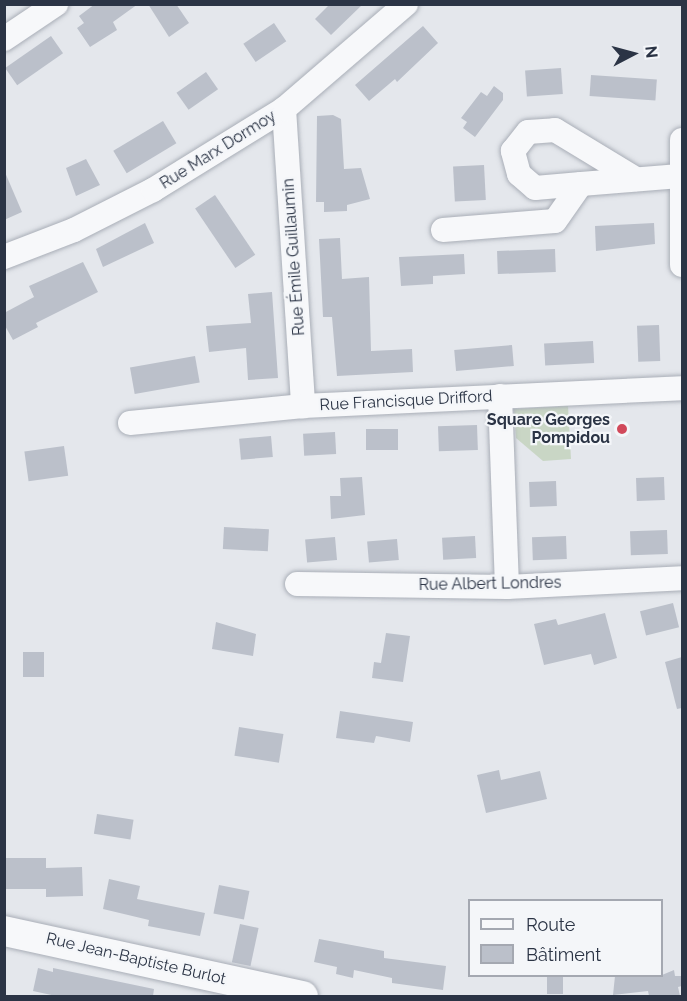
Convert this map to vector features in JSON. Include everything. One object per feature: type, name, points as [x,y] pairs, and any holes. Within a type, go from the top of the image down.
[{"type":"street","points":[[4,39],[56,4]]},
{"type":"street","name":"Rue Marx Dormoy","points":[[4,256],[74,230],[153,190],[284,109],[406,4]]},
{"type":"street","name":"Rue Émile Guillaumin","points":[[284,109],[303,405]]},
{"type":"street","points":[[636,179],[555,130],[528,132],[513,152],[519,174],[535,188],[680,176]]},
{"type":"street","points":[[682,140],[680,176],[682,265]]},
{"type":"street","points":[[443,230],[555,221],[581,184]]},
{"type":"street","name":"Rue Francisque Drifford","points":[[130,423],[303,405],[682,388]]},
{"type":"street","points":[[500,396],[507,586]]},
{"type":"street","name":"Rue Albert Londres","points":[[297,584],[507,586],[682,578]]},
{"type":"street","name":"Rue Jean-Baptiste Burlot","points":[[4,931],[303,996]]},
{"type":"green space","points":[[568,406],[571,459],[543,461],[516,438],[514,409]]},
{"type":"building","points":[[95,4],[138,4],[113,22],[117,30],[90,47],[77,28],[84,23],[79,16]]},
{"type":"building","points":[[148,4],[176,4],[189,23],[169,37]]},
{"type":"building","points":[[330,4],[363,4],[331,35],[315,19]]},
{"type":"building","points":[[274,23],[286,41],[256,62],[243,44]]},
{"type":"building","points":[[423,26],[438,43],[397,82],[395,79],[369,101],[355,85]]},
{"type":"building","points":[[51,36],[63,53],[17,85],[5,68]]},
{"type":"building","points":[[561,68],[563,94],[527,96],[525,71]]},
{"type":"building","points":[[206,72],[218,89],[189,110],[177,93]]},
{"type":"building","points":[[591,75],[657,80],[655,101],[590,96]]},
{"type":"building","points":[[494,86],[503,93],[503,100],[475,137],[463,128],[467,122],[461,118],[481,92],[487,96]]},
{"type":"building","points":[[333,115],[341,119],[344,169],[361,168],[370,199],[347,205],[347,211],[324,212],[324,202],[316,202],[317,116]]},
{"type":"building","points":[[163,121],[176,143],[127,173],[113,151]]},
{"type":"building","points":[[86,159],[100,185],[76,196],[66,168]]},
{"type":"building","points":[[484,165],[486,200],[455,202],[453,167]]},
{"type":"building","points":[[4,170],[22,212],[4,220]]},
{"type":"building","points":[[215,195],[255,255],[235,268],[195,208]]},
{"type":"building","points":[[145,223],[154,243],[103,267],[96,249]]},
{"type":"building","points":[[654,223],[655,244],[596,251],[595,226]]},
{"type":"building","points":[[340,238],[342,279],[369,277],[371,351],[412,349],[413,372],[337,376],[332,317],[323,317],[319,239]]},
{"type":"building","points":[[555,249],[556,272],[498,274],[497,251]]},
{"type":"building","points":[[464,254],[465,274],[433,276],[433,284],[401,286],[399,257]]},
{"type":"building","points":[[83,262],[98,292],[36,323],[38,327],[13,340],[4,324],[4,313],[34,297],[29,286]]},
{"type":"building","points":[[272,292],[278,378],[248,380],[246,348],[209,352],[206,326],[251,323],[248,294]]},
{"type":"building","points":[[659,325],[660,361],[638,362],[637,326]]},
{"type":"building","points":[[593,341],[594,363],[545,366],[544,344]]},
{"type":"building","points":[[512,345],[514,366],[456,371],[454,350]]},
{"type":"building","points":[[195,356],[200,383],[135,394],[130,367]]},
{"type":"building","points":[[477,425],[478,450],[439,451],[438,426]]},
{"type":"building","points":[[366,429],[398,429],[398,450],[366,450]]},
{"type":"building","points":[[335,432],[336,454],[304,456],[303,434]]},
{"type":"building","points":[[271,436],[273,457],[241,460],[239,439]]},
{"type":"building","points":[[64,446],[68,476],[29,481],[24,452]]},
{"type":"building","points":[[362,477],[365,515],[331,519],[330,496],[341,496],[340,478]]},
{"type":"building","points":[[664,477],[665,500],[637,501],[636,478]]},
{"type":"building","points":[[556,481],[557,506],[530,507],[529,482]]},
{"type":"building","points":[[224,527],[269,529],[268,551],[223,549]]},
{"type":"building","points":[[667,530],[668,554],[631,555],[630,531]]},
{"type":"building","points":[[475,536],[476,558],[443,560],[442,538]]},
{"type":"building","points":[[566,536],[567,559],[533,560],[532,537]]},
{"type":"building","points":[[335,537],[337,560],[307,563],[305,540]]},
{"type":"building","points":[[397,539],[399,560],[369,563],[367,542]]},
{"type":"building","points":[[673,603],[679,627],[646,635],[640,611]]},
{"type":"building","points":[[605,613],[617,658],[594,665],[591,654],[544,665],[534,624],[556,619],[558,625]]},
{"type":"building","points":[[216,622],[256,634],[253,656],[212,649]]},
{"type":"building","points":[[386,633],[410,636],[403,682],[372,678],[374,662],[381,663]]},
{"type":"building","points":[[23,652],[44,652],[44,677],[23,677]]},
{"type":"building","points":[[682,657],[682,708],[677,709],[665,662]]},
{"type":"building","points":[[340,711],[413,722],[410,742],[376,736],[374,743],[336,738]]},
{"type":"building","points":[[239,727],[283,734],[279,763],[234,756]]},
{"type":"building","points":[[499,770],[501,780],[540,771],[547,799],[486,813],[477,775]]},
{"type":"building","points":[[97,814],[134,820],[130,840],[94,834]]},
{"type":"building","points":[[4,858],[46,858],[46,868],[82,867],[83,896],[46,897],[46,889],[4,889]]},
{"type":"building","points":[[109,879],[140,886],[137,899],[205,913],[200,936],[148,926],[149,920],[103,909]]},
{"type":"building","points":[[219,885],[249,891],[244,919],[213,913]]},
{"type":"building","points":[[240,924],[259,928],[250,966],[232,962]]},
{"type":"building","points":[[319,939],[384,951],[384,958],[446,966],[443,990],[392,983],[392,978],[354,970],[353,978],[336,974],[337,967],[314,962]]},
{"type":"building","points":[[38,968],[53,972],[53,968],[154,989],[153,996],[56,996],[33,991]]},
{"type":"building","points":[[674,970],[675,976],[682,976],[682,986],[678,987],[680,996],[649,996],[648,991],[613,995],[615,977],[663,977],[663,975]]},
{"type":"building","points":[[547,977],[563,977],[563,994],[547,994]]},
{"type":"place","name":"Square Georges Pompidou","points":[[622,429]]}]
